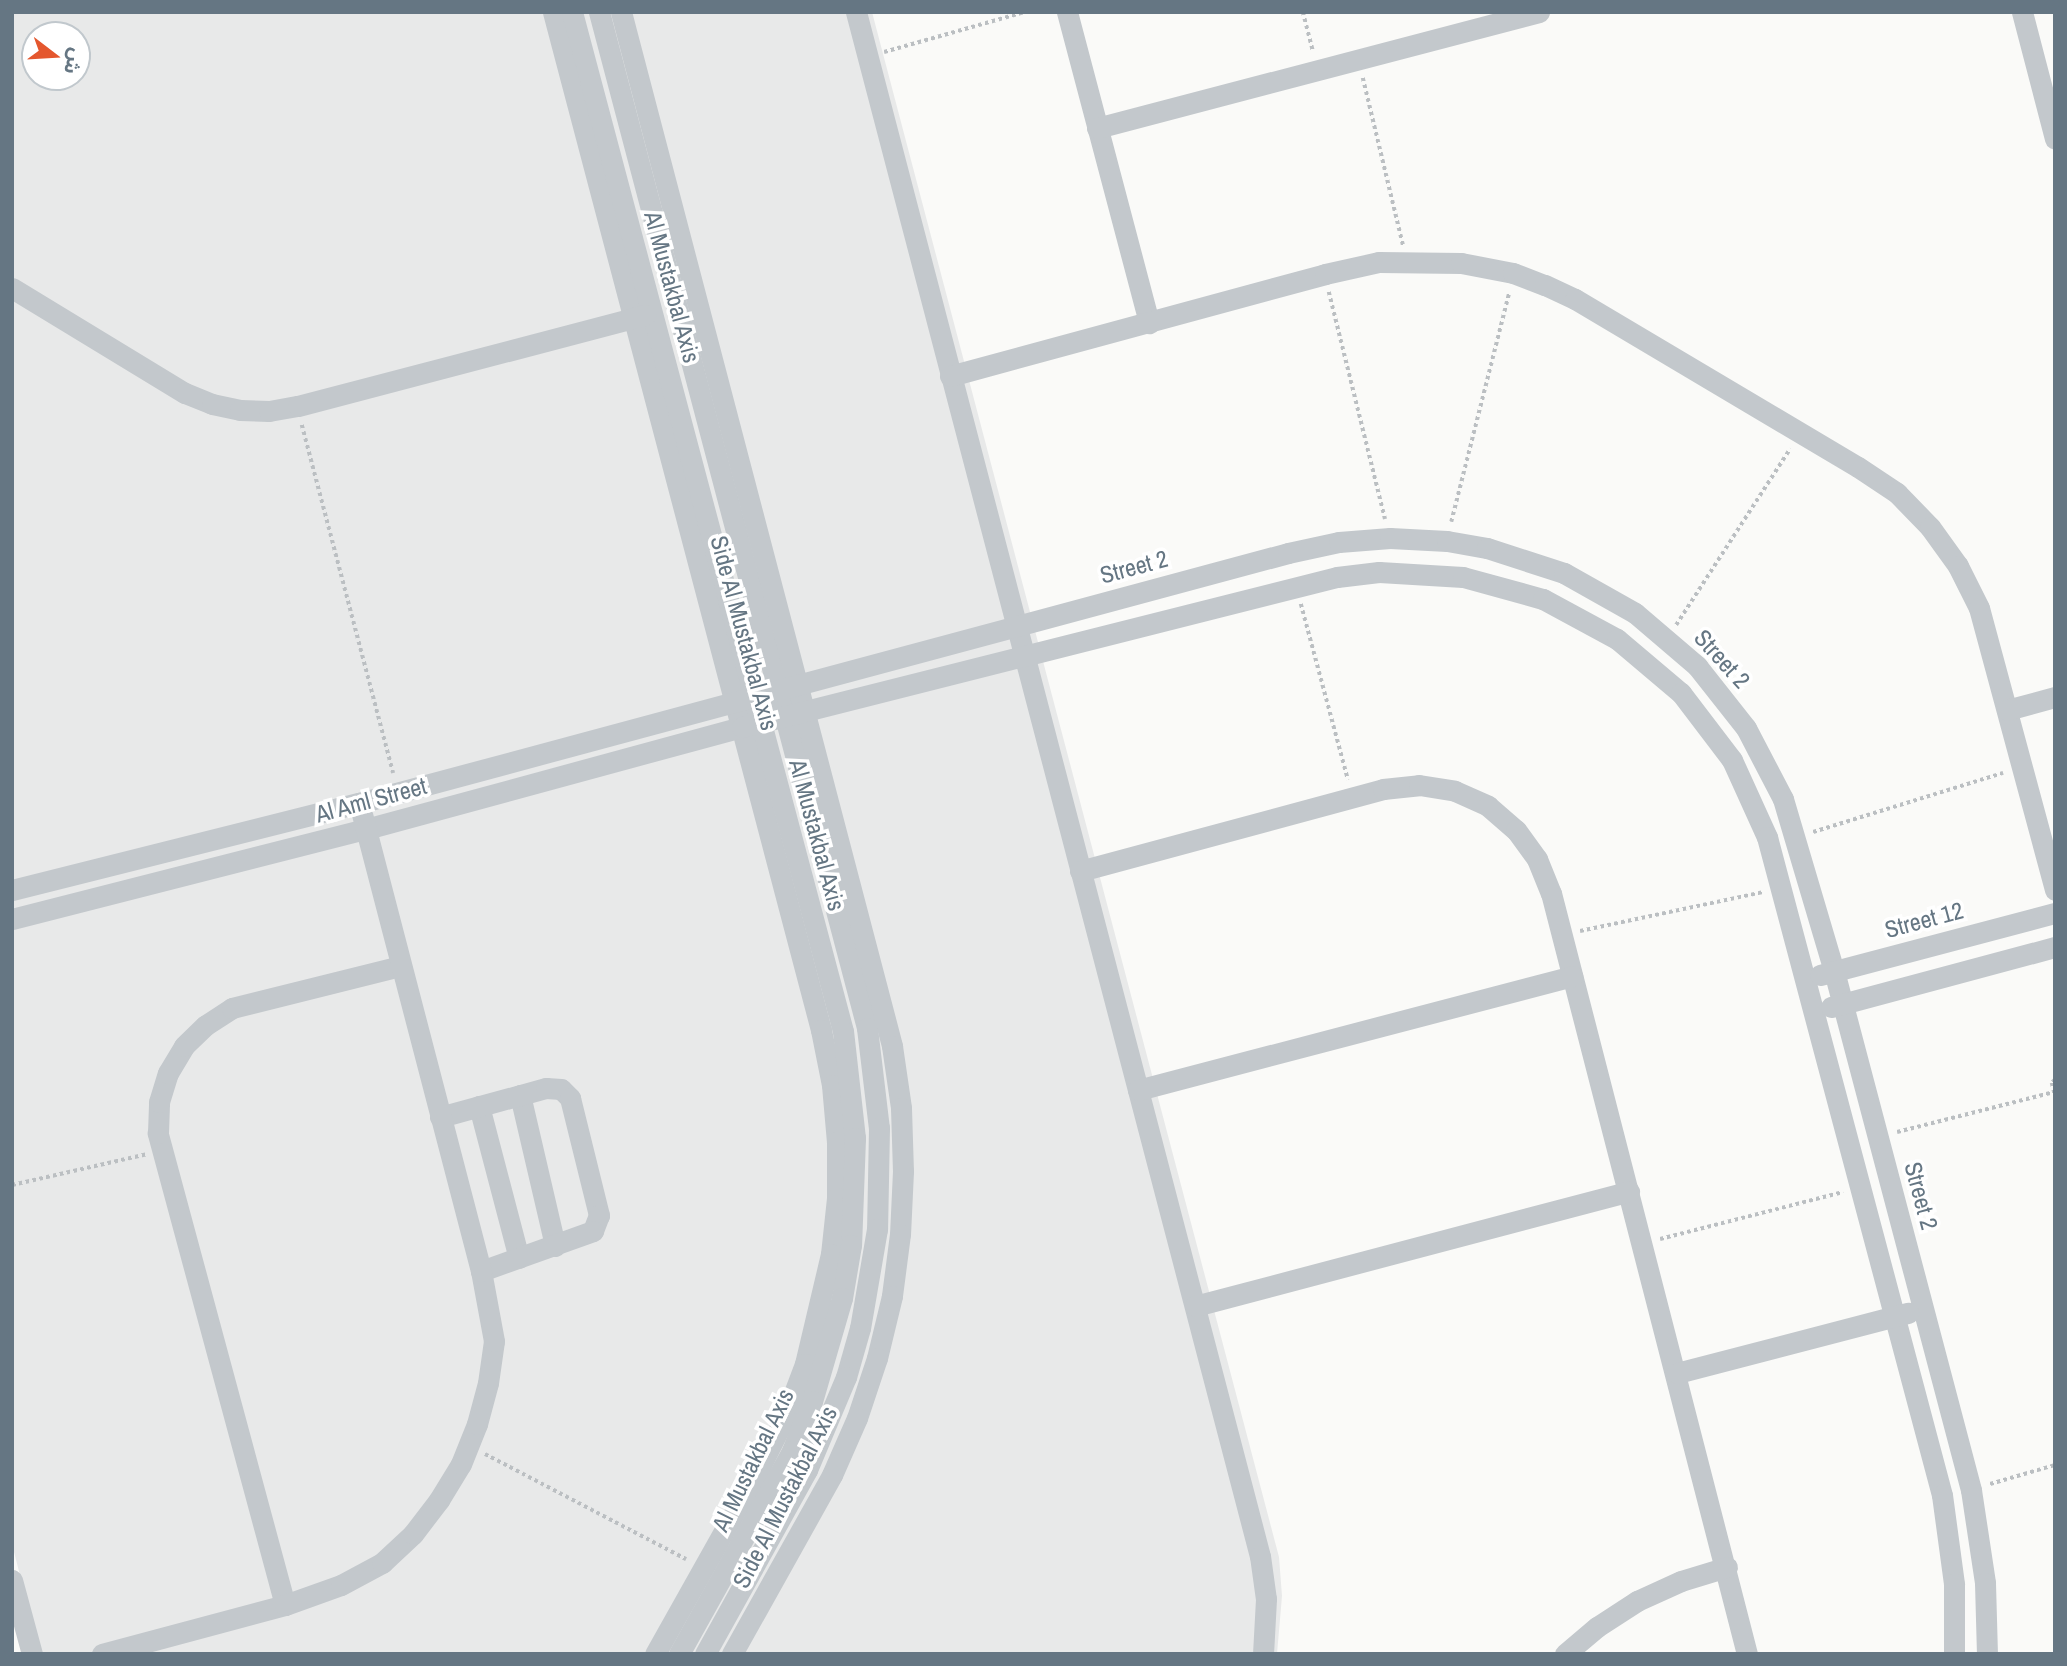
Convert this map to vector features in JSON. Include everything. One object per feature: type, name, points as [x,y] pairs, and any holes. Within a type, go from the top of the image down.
[{"type":"street","name":"Side Al Mustakbal Axis","points":[[553,12],[643,315],[744,698],[821,1030],[833,1096],[836,1198],[831,1254],[805,1364],[760,1467],[655,1654]]},
{"type":"street","name":"Al Mustakbal Axis","points":[[572,12],[643,315]]},
{"type":"street","name":"Al Mustakbal Axis","points":[[599,12],[788,686],[867,1028],[879,1128],[877,1229],[860,1328],[828,1424],[807,1470],[705,1654]]},
{"type":"street","name":"Side Al Mustakbal Axis","points":[[621,12],[788,686]]},
{"type":"street","points":[[856,12],[1260,1556],[1266,1599],[1263,1654]]},
{"type":"street","points":[[1066,12],[1149,323]]},
{"type":"street","points":[[1097,128],[1539,12]]},
{"type":"street","points":[[2022,12],[2055,139]]},
{"type":"street","points":[[950,376],[1325,274],[1407,260],[1461,262],[1513,273],[1575,299],[1801,433],[1897,494],[1930,527],[1958,566],[1979,608],[2055,890]]},
{"type":"street","points":[[12,288],[185,393],[212,404],[240,410],[269,411],[298,406],[643,315]]},
{"type":"street","name":"Street 2","points":[[744,698],[1288,552],[1339,542],[1390,538],[1447,541],[1487,548],[1564,573],[1635,613],[1668,638],[1697,666],[1746,728],[1783,799],[1796,837],[1971,1490],[1985,1583],[1987,1654]]},
{"type":"street","points":[[750,725],[1296,586],[1379,572],[1463,577],[1544,599],[1617,639],[1681,693],[1732,760],[1752,798],[1783,887],[1942,1495],[1954,1584],[1955,1654]]},
{"type":"street","name":"Al Aml Street","points":[[12,890],[359,803],[744,698]]},
{"type":"street","points":[[2007,710],[2055,698]]},
{"type":"street","name":"Side Al Mustakbal Axis","points":[[732,1654],[832,1475],[858,1418],[892,1296],[900,1234],[903,1159],[901,1108],[892,1046],[794,714]]},
{"type":"street","name":"Al Mustakbal Axis","points":[[679,1654],[792,1451],[813,1401],[842,1298],[852,1231],[855,1138],[843,1031],[750,725]]},
{"type":"street","name":"Al Aml Street","points":[[12,919],[366,829],[750,725]]},
{"type":"street","points":[[1080,871],[1383,789],[1419,785],[1455,791],[1488,806],[1516,830],[1537,859],[1562,935],[1727,1567],[1747,1654]]},
{"type":"street","points":[[102,1654],[285,1605],[341,1585],[382,1563],[413,1534],[439,1500],[469,1445],[488,1383],[494,1341],[481,1271],[359,803]]},
{"type":"street","name":"Street 12","points":[[1807,978],[2055,913]]},
{"type":"street","points":[[1815,1011],[2055,947]]},
{"type":"street","points":[[285,1605],[162,1151],[158,1133],[159,1102],[168,1073],[184,1046],[205,1024],[232,1008],[401,966]]},
{"type":"street","points":[[1138,1090],[1572,976]]},
{"type":"street","points":[[440,1117],[555,1087],[570,1097],[599,1214],[593,1231],[481,1271]]},
{"type":"street","points":[[520,1095],[555,1246]]},
{"type":"street","points":[[479,1106],[519,1258]]},
{"type":"street","points":[[1195,1306],[1629,1191]]},
{"type":"street","points":[[1677,1373],[1923,1308]]},
{"type":"street","points":[[1565,1654],[1597,1627],[1637,1601],[1681,1581],[1727,1567]]},
{"type":"street","points":[[12,1580],[32,1654]]},
{"type":"path","points":[[867,57],[1024,12]]},
{"type":"path","points":[[1303,12],[1318,70]]},
{"type":"path","points":[[1359,60],[1407,260]]},
{"type":"path","points":[[1447,541],[1513,273]]},
{"type":"path","points":[[1325,274],[1390,538]]},
{"type":"path","points":[[298,406],[398,792]]},
{"type":"path","points":[[1668,638],[1801,433]]},
{"type":"path","points":[[1296,586],[1353,797]]},
{"type":"path","points":[[1796,837],[2022,767]]},
{"type":"path","points":[[1562,935],[1783,887]]},
{"type":"path","points":[[1878,1137],[2054,1093],[2052,1083],[2055,1080]]},
{"type":"path","points":[[12,1185],[162,1151]]},
{"type":"path","points":[[1643,1243],[1861,1188]]},
{"type":"path","points":[[469,1445],[704,1568]]},
{"type":"path","points":[[1971,1490],[2055,1465]]},
{"type":"shaded area","points":[[12,12],[872,12],[1279,1557],[1282,1596],[1277,1654],[40,1654],[12,1544]]}]
